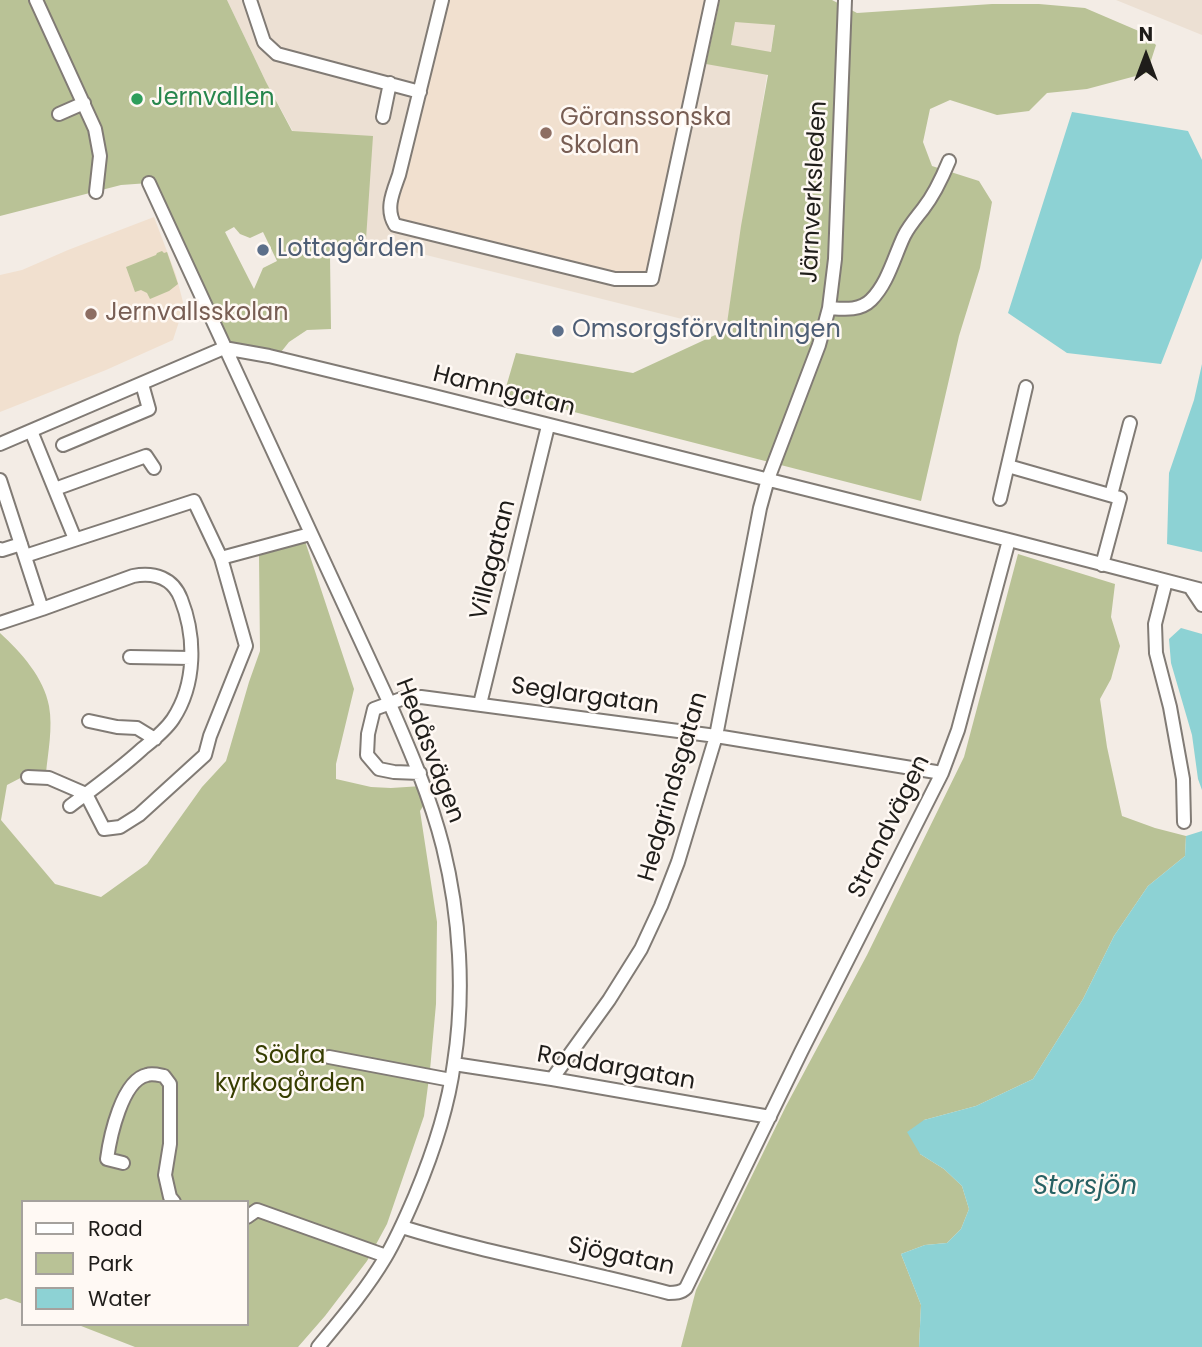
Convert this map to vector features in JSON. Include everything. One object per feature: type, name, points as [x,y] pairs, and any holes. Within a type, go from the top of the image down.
[{"type":"street","points":[[36,0],[95,130],[100,156],[96,192]]},
{"type":"street","points":[[250,0],[264,42],[277,54],[419,92]]},
{"type":"street","points":[[442,0],[390,203],[390,217],[395,225],[615,279],[652,279],[712,0]]},
{"type":"street","name":"Järnverksleden","points":[[768,480],[806,382],[829,308],[835,259],[845,0]]},
{"type":"street","points":[[383,117],[390,83]]},
{"type":"street","points":[[59,114],[84,103]]},
{"type":"street","points":[[829,308],[849,309],[863,306],[872,299],[904,236],[940,182],[949,161]]},
{"type":"street","name":"Hedåsvägen","points":[[149,183],[420,773],[443,848],[454,908],[460,993],[454,1064],[443,1115],[427,1167],[402,1227],[386,1256],[366,1288],[318,1347]]},
{"type":"street","points":[[0,444],[224,348]]},
{"type":"street","name":"Hamngatan","points":[[224,348],[277,357],[1196,589]]},
{"type":"street","points":[[63,445],[149,410],[142,384]]},
{"type":"street","points":[[1000,499],[1026,387]]},
{"type":"street","points":[[1111,495],[1130,423]]},
{"type":"street","name":"Villagatan","points":[[480,704],[548,426]]},
{"type":"street","points":[[31,431],[75,539]]},
{"type":"street","points":[[55,489],[146,456],[154,468]]},
{"type":"street","points":[[1008,467],[1120,498],[1102,565]]},
{"type":"street","points":[[0,480],[42,609]]},
{"type":"street","name":"Hedgrindsgatan","points":[[552,1079],[620,984],[641,949],[678,862],[716,736],[760,508],[768,480]]},
{"type":"street","points":[[0,550],[23,550],[75,539],[194,501],[221,558],[246,646],[205,755],[139,815],[120,827],[104,828],[86,794],[49,778],[28,777]]},
{"type":"street","points":[[221,558],[310,534]]},
{"type":"street","name":"Strandvägen","points":[[770,1117],[942,773],[958,730],[1009,540]]},
{"type":"street","points":[[0,623],[142,574],[159,576],[175,587],[182,602],[190,634],[191,658],[188,682],[172,721],[121,768],[70,806]]},
{"type":"street","points":[[1166,581],[1155,624],[1156,653],[1170,707],[1183,779],[1184,822]]},
{"type":"street","points":[[1196,589],[1202,605]]},
{"type":"street","points":[[130,657],[191,658]]},
{"type":"street","name":"Seglargatan","points":[[389,702],[421,697],[480,704],[716,736],[942,773]]},
{"type":"street","points":[[389,702],[374,709],[368,734],[367,755],[379,769],[420,773]]},
{"type":"street","points":[[89,721],[137,728],[155,739]]},
{"type":"street","points":[[329,1058],[451,1080]]},
{"type":"street","name":"Roddargatan","points":[[454,1064],[770,1117]]},
{"type":"street","points":[[123,1163],[107,1159],[111,1135],[128,1091],[138,1078],[149,1074],[164,1076],[170,1084],[170,1144],[165,1175],[172,1200]]},
{"type":"street","name":"Sjögatan","points":[[402,1227],[669,1293],[683,1291],[770,1117]]},
{"type":"street","points":[[248,1216],[257,1210],[386,1256]]},
{"type":"shaded area","points":[[227,0],[779,0],[726,330],[350,236],[266,82]]},
{"type":"shaded area","name":"Göranssonska Skolan","points":[[442,0],[712,0],[652,279],[615,279],[395,225],[390,217]]},
{"type":"shaded area","points":[[1116,0],[1202,0],[1202,35]]},
{"type":"shaded area","name":"Jernvallsskolan","points":[[154,217],[176,275],[184,306],[173,340],[0,412],[0,275],[22,270]]},
{"type":"green space","points":[[0,0],[227,0],[292,131],[373,136],[365,254],[330,256],[331,329],[307,330],[289,342],[277,357],[224,348],[149,183],[121,185],[0,216]],"holes":[[[234,227],[240,234],[250,238],[263,232],[277,261],[263,268],[254,289],[225,232]]]},
{"type":"green space","points":[[720,0],[832,0],[857,13],[992,4],[1085,8],[1141,32],[1156,45],[1147,73],[1087,89],[1047,93],[1029,111],[997,115],[950,100],[930,109],[923,142],[932,166],[979,181],[992,202],[980,268],[959,336],[921,501],[504,394],[516,353],[633,373],[726,330],[741,226],[768,75],[706,64]],"holes":[[[735,22],[775,25],[771,52],[731,45]]]},
{"type":"green space","points":[[162,251],[167,252],[178,284],[150,299],[147,293],[141,290],[135,292],[126,267]]},
{"type":"green space","name":"Södra kyrkogården","points":[[305,541],[354,689],[336,764],[336,779],[371,787],[422,786],[427,800],[420,811],[437,922],[436,1004],[424,1116],[387,1224],[367,1261],[298,1347],[135,1347],[81,1326],[248,1326],[248,1200],[21,1200],[21,1303],[6,1298],[0,1300],[0,633],[16,648],[42,685],[49,706],[50,723],[46,773],[30,773],[7,785],[1,820],[55,884],[101,897],[147,864],[202,787],[226,761],[260,651],[259,555]]},
{"type":"green space","points":[[1018,554],[1115,584],[1111,617],[1120,646],[1111,679],[1100,699],[1122,816],[1186,836],[1185,856],[1148,886],[1114,936],[1083,999],[1033,1079],[976,1106],[924,1120],[920,1154],[944,1169],[962,1186],[969,1209],[961,1229],[947,1243],[925,1245],[901,1254],[921,1305],[919,1347],[681,1347],[696,1290],[786,1106],[867,955],[964,757]]},
{"type":"water","points":[[1072,112],[1188,131],[1202,160],[1202,258],[1161,364],[1067,353],[1008,313]]},
{"type":"water","points":[[1202,364],[1202,552],[1167,544],[1169,473],[1194,400]]},
{"type":"water","points":[[1181,628],[1202,634],[1202,790],[1192,735],[1171,663],[1169,639]]},
{"type":"water","name":"Storsjön","points":[[1202,831],[1202,1347],[919,1347],[921,1305],[901,1254],[925,1245],[947,1243],[961,1229],[969,1209],[962,1186],[944,1169],[920,1154],[907,1132],[924,1120],[976,1106],[1033,1079],[1083,999],[1114,936],[1148,886],[1185,856],[1186,836]]},
{"type":"place","name":"Jernvallen","points":[[137,99]]},
{"type":"place","name":"Göranssonska Skolan","points":[[546,133]]},
{"type":"place","name":"Lottagården","points":[[263,250]]},
{"type":"place","name":"Jernvallsskolan","points":[[91,314]]},
{"type":"place","name":"Omsorgsförvaltningen","points":[[558,331]]}]
